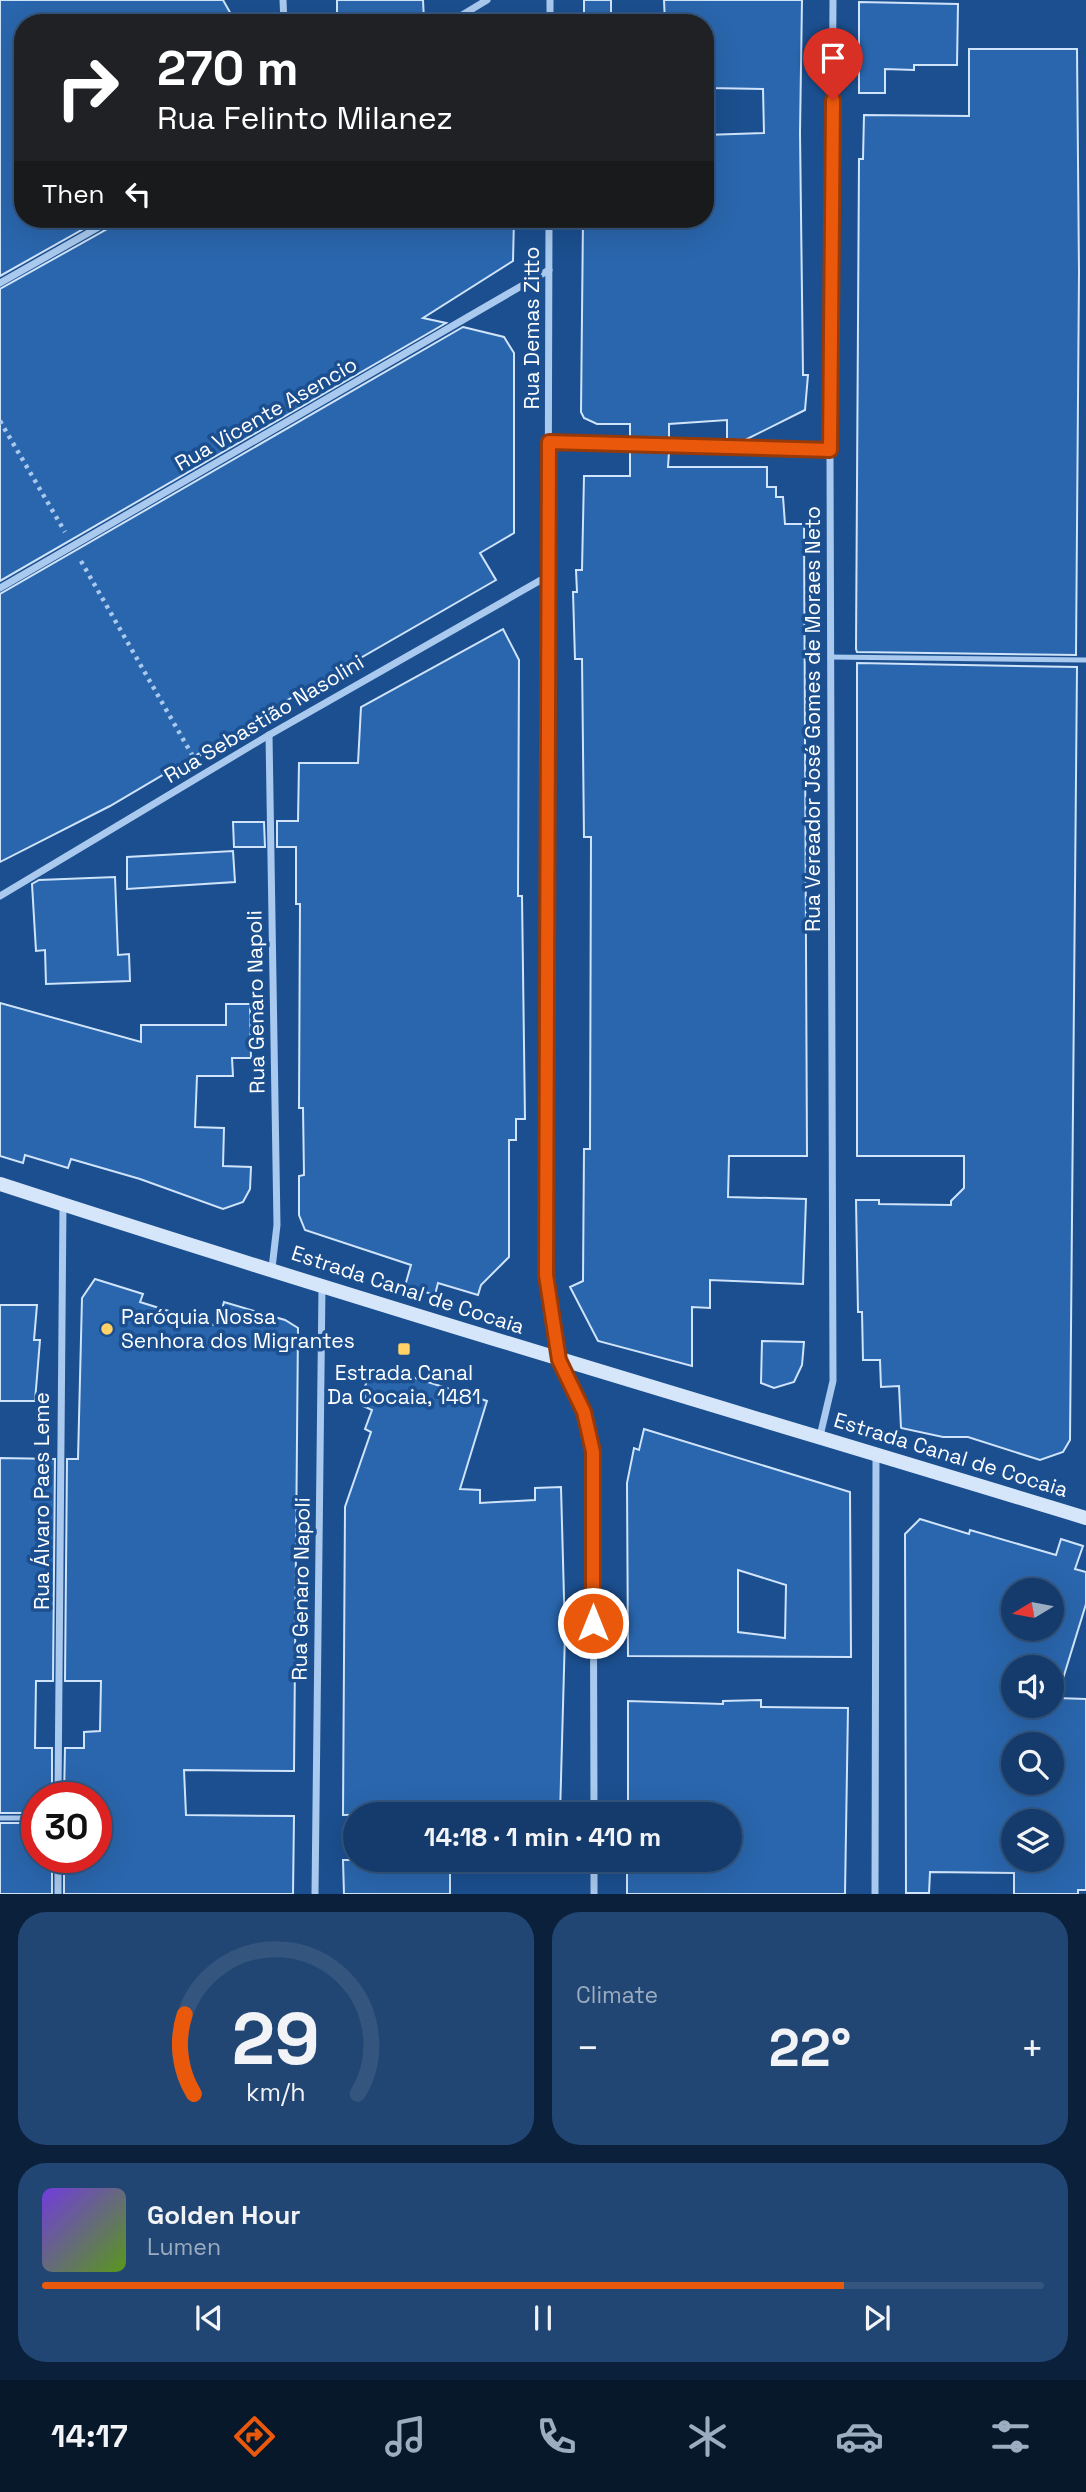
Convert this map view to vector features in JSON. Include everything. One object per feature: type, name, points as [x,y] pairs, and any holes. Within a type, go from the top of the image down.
[{"type":"main road","name":"Estrada Canal de Cocaia","points":[[0,1184],[559,1360],[820,1436],[1086,1518]]},
{"type":"street","points":[[464,14],[487,0]]},
{"type":"street","name":"Rua Vereador José Gomes de Moraes Neto","points":[[820,1436],[832,1381],[832,0]]},
{"type":"street","points":[[0,284],[97,228]]},
{"type":"street","name":"Rua Demas Zitto","points":[[550,228],[546,1275],[559,1360],[584,1412],[593,1452],[594,1802]]},
{"type":"street","name":"Rua Vicente Asencio","points":[[0,588],[549,270]]},
{"type":"street","points":[[549,442],[830,450]]},
{"type":"street","name":"Rua Sebastião Nasolini","points":[[0,896],[269,735],[548,576]]},
{"type":"street","name":"Rua Genaro Napoli","points":[[269,735],[277,1225],[272,1268]]},
{"type":"street","name":"Rua Álvaro Paes Leme","points":[[58,1782],[63,1205]]},
{"type":"street","name":"Rua Genaro Napoli","points":[[315,1894],[322,1285]]},
{"type":"street","points":[[875,1894],[876,1454]]},
{"type":"street","points":[[594,1872],[594,1894]]},
{"type":"street","points":[[58,1873],[58,1894]]},
{"type":"lane","points":[[831,657],[1086,660]]},
{"type":"lane","points":[[0,1818],[21,1818]]},
{"type":"path","points":[[0,421],[204,776]]},
{"type":"building","points":[[0,0],[223,0],[231,14],[14,14],[14,228],[85,228],[0,276]]},
{"type":"building","points":[[337,0],[423,0],[424,14],[337,14]]},
{"type":"building","points":[[584,0],[611,0],[611,14],[584,14]]},
{"type":"building","points":[[664,0],[802,0],[800,133],[803,375],[808,375],[805,410],[743,441],[727,441],[727,420],[669,424],[669,439],[630,438],[630,424],[597,424],[584,418],[581,412],[583,228],[714,228],[714,135],[764,133],[763,89],[714,88],[714,14],[665,14]]},
{"type":"building","points":[[859,2],[958,4],[957,65],[914,65],[914,70],[885,69],[885,93],[859,93]]},
{"type":"building","points":[[969,49],[1077,49],[1079,272],[1076,655],[857,652],[856,649],[859,159],[863,159],[864,115],[969,116]]},
{"type":"building","points":[[109,228],[514,228],[513,261],[423,318],[446,323],[0,581],[0,289]]},
{"type":"building","points":[[463,327],[504,337],[514,353],[514,533],[480,553],[496,580],[286,701],[287,703],[201,755],[200,753],[110,806],[0,862],[0,594]]},
{"type":"building","points":[[630,450],[669,452],[668,467],[767,467],[767,487],[776,487],[776,497],[783,497],[785,524],[804,524],[807,1156],[729,1156],[728,1197],[806,1199],[803,1284],[710,1280],[710,1308],[692,1307],[692,1366],[598,1341],[570,1287],[583,1281],[584,1149],[590,1149],[591,837],[584,837],[582,659],[575,659],[573,592],[577,592],[576,570],[582,570],[584,476],[630,476]]},
{"type":"building","points":[[503,629],[519,660],[518,896],[522,896],[525,1119],[516,1119],[516,1140],[509,1140],[509,1257],[481,1285],[478,1295],[438,1283],[435,1295],[405,1286],[411,1265],[305,1230],[299,1215],[299,1176],[304,1175],[303,1108],[299,1108],[300,904],[296,904],[296,847],[277,847],[277,821],[298,821],[299,763],[358,763],[361,707]]},
{"type":"building","points":[[857,663],[1077,667],[1070,1440],[1063,1452],[1040,1460],[968,1437],[943,1437],[901,1428],[899,1386],[881,1387],[880,1360],[863,1360],[862,1312],[858,1312],[856,1200],[879,1200],[879,1204],[951,1205],[951,1201],[964,1188],[964,1156],[857,1156]]},
{"type":"building","points":[[233,822],[264,822],[265,847],[234,847]]},
{"type":"building","points":[[233,851],[235,882],[127,889],[127,857]]},
{"type":"building","points":[[115,877],[118,955],[129,954],[130,981],[46,984],[45,950],[36,951],[32,884],[39,880]]},
{"type":"building","points":[[0,1003],[141,1042],[141,1025],[226,1025],[226,1004],[250,1004],[251,1058],[232,1058],[233,1076],[197,1076],[195,1127],[224,1128],[223,1166],[251,1167],[250,1189],[243,1202],[223,1209],[140,1179],[71,1159],[68,1168],[25,1155],[23,1163],[0,1156]]},
{"type":"building","points":[[95,1279],[143,1294],[140,1302],[217,1326],[224,1302],[285,1320],[298,1328],[294,1771],[184,1770],[186,1815],[294,1816],[293,1894],[64,1894],[64,1873],[112,1873],[112,1782],[64,1782],[65,1748],[84,1748],[84,1732],[100,1731],[101,1681],[65,1681],[67,1459],[78,1459],[82,1298]]},
{"type":"building","points":[[0,1305],[37,1305],[34,1340],[40,1340],[35,1401],[0,1401]]},
{"type":"building","points":[[762,1341],[804,1342],[802,1365],[794,1382],[774,1388],[761,1383]]},
{"type":"building","points":[[387,1369],[487,1401],[460,1489],[480,1490],[480,1503],[535,1500],[535,1488],[561,1487],[565,1634],[560,1802],[343,1802],[345,1507],[371,1432],[365,1429],[372,1410],[363,1406],[367,1393],[363,1392],[371,1370]]},
{"type":"building","points":[[644,1429],[850,1492],[851,1657],[628,1656],[627,1483],[634,1448],[639,1450]],"holes":[[[738,1570],[786,1585],[785,1638],[738,1632]]]},
{"type":"building","points":[[0,1458],[55,1459],[53,1681],[36,1681],[35,1748],[52,1748],[52,1782],[21,1782],[21,1813],[0,1813]]},
{"type":"building","points":[[920,1519],[969,1534],[970,1530],[1056,1555],[1061,1539],[1083,1546],[1075,1569],[1086,1572],[1086,1604],[1064,1675],[1064,1655],[1001,1655],[1001,1718],[1064,1718],[1064,1698],[1086,1699],[1086,1890],[1078,1890],[1078,1894],[1014,1894],[1014,1873],[930,1872],[929,1893],[906,1893],[905,1534]]},
{"type":"building","points":[[761,1700],[761,1707],[848,1708],[845,1894],[627,1894],[627,1872],[742,1872],[742,1802],[628,1802],[628,1701],[723,1704],[723,1701]]},
{"type":"building","points":[[0,1823],[21,1823],[21,1873],[52,1873],[52,1894],[0,1894]]},
{"type":"building","points":[[343,1872],[450,1872],[450,1894],[344,1894]]},
{"type":"place","name":"Paróquia Nossa Senhora dos Migrantes","points":[[107,1329]]},
{"type":"place","name":"Estrada Canal Da Cocaia, 1481","points":[[404,1349]]},
{"type":"route","points":[[593,1623],[593,1452],[584,1412],[559,1360],[551,1325],[546,1275],[549,442],[830,450],[833,100]]}]
